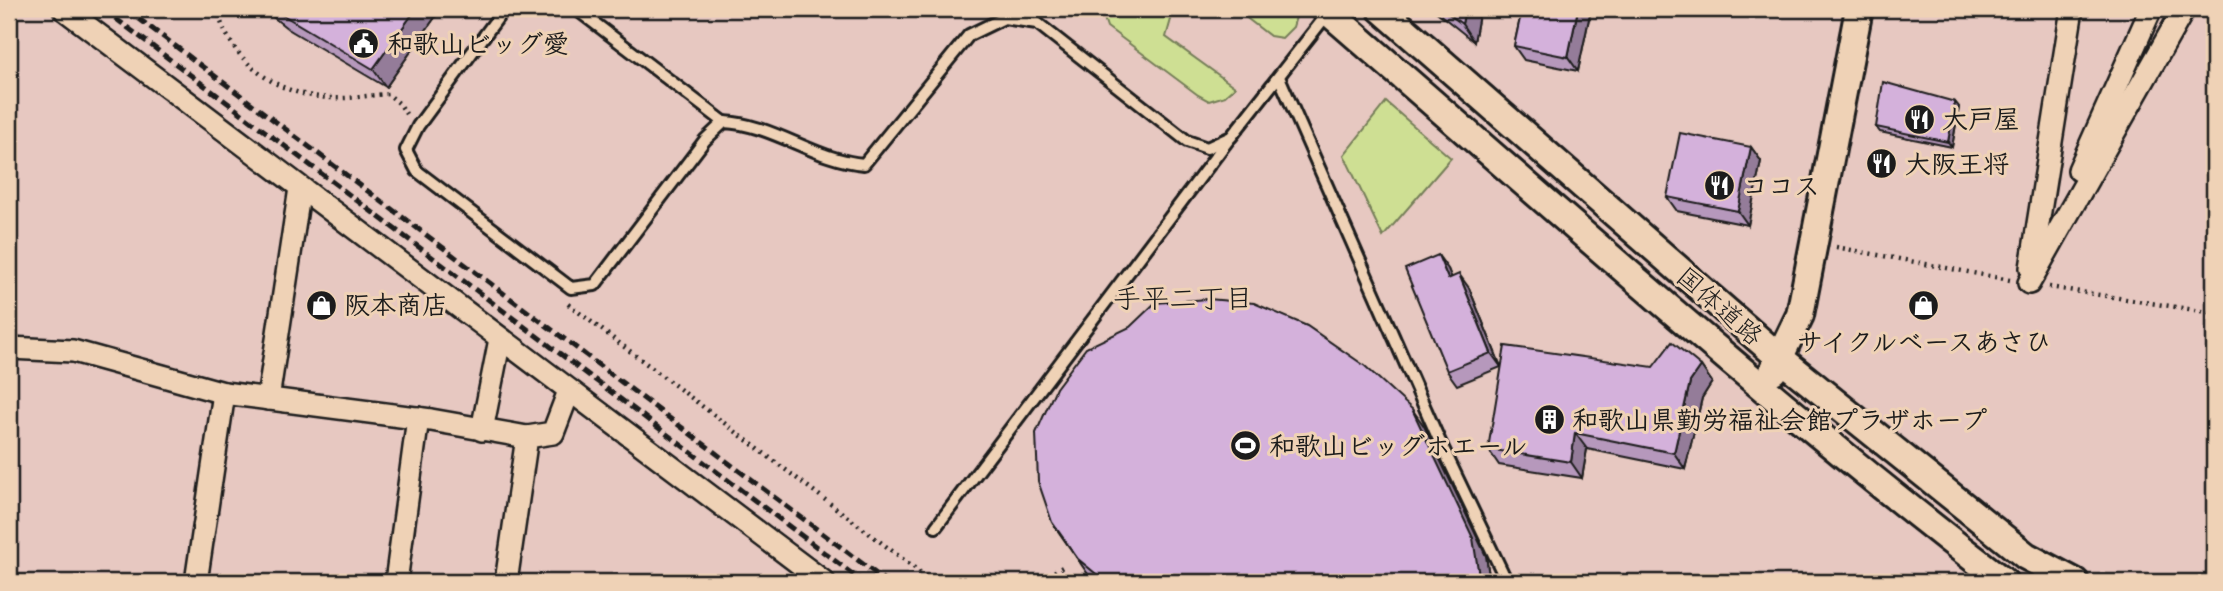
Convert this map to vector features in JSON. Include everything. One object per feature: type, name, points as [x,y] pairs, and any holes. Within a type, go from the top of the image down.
[{"type":"street","points":[[64,9],[824,582]]},
{"type":"street","name":"国体道路","points":[[1381,9],[1781,359],[2026,556],[2075,582]]},
{"type":"street","points":[[1762,387],[1781,359],[1800,315],[1860,9]]},
{"type":"street","points":[[2029,284],[2072,9]]},
{"type":"street","points":[[2029,284],[2151,9]]},
{"type":"street","points":[[2029,284],[2184,9]]},
{"type":"street","name":"国体道路","points":[[1329,10],[1762,387],[1899,502],[2004,582]]},
{"type":"street","points":[[268,398],[300,188]]},
{"type":"street","points":[[482,430],[500,339]]},
{"type":"street","points":[[9,348],[73,351],[224,393],[418,418],[527,437],[553,433],[569,391]]},
{"type":"street","points":[[196,582],[224,393]]},
{"type":"street","points":[[396,582],[418,418]]},
{"type":"street","points":[[506,582],[527,437]]},
{"type":"lane","points":[[504,9],[418,126],[406,150],[417,171],[571,288],[595,285],[705,140],[724,122]]},
{"type":"lane","points":[[576,9],[724,122],[743,123],[839,162],[864,164],[969,35],[1004,18],[1037,23],[1187,141],[1207,148],[1231,137]]},
{"type":"lane","points":[[936,527],[1329,10]]},
{"type":"lane","points":[[1279,77],[1434,429],[1507,582]]},
{"type":"path","points":[[1814,243],[2029,284],[2214,313]]},
{"type":"path","points":[[1036,582],[1066,565]]},
{"type":"green space","points":[[1101,9],[1174,9],[1166,37],[1235,87],[1225,96],[1209,101],[1198,95],[1107,27]]},
{"type":"green space","points":[[1235,9],[1298,10],[1293,27],[1282,38],[1270,36]]},
{"type":"green space","points":[[1386,102],[1451,158],[1383,237],[1344,155]]},
{"type":"building","points":[[273,9],[416,9],[373,69]]},
{"type":"building","points":[[1442,9],[1465,9],[1462,24]]},
{"type":"building","points":[[1522,9],[1578,9],[1568,57],[1514,46]]},
{"type":"building","name":"大戸屋","points":[[1883,82],[1955,102],[1948,142],[1876,127]]},
{"type":"building","name":"ココス","points":[[1680,133],[1751,147],[1738,211],[1667,197]]},
{"type":"building","points":[[1438,255],[1448,279],[1459,274],[1491,353],[1447,371],[1405,269]]},
{"type":"building","name":"和歌山ビッグホエール","points":[[1208,299],[1254,303],[1307,326],[1365,366],[1412,409],[1473,538],[1480,582],[1106,582],[1078,559],[1052,522],[1038,481],[1036,433],[1056,388],[1086,348],[1130,327],[1155,303]]},
{"type":"building","points":[[1672,342],[1701,366],[1690,382],[1674,453],[1575,433],[1571,462],[1488,449],[1505,346],[1653,367]]},
{"type":"railway","points":[[103,9],[863,582]]},
{"type":"railway","points":[[126,9],[887,582]]},
{"type":"place","name":"和歌山ビッグ愛","points":[[364,44]]},
{"type":"place","name":"大戸屋","points":[[1919,119]]},
{"type":"place","name":"大阪王将","points":[[1882,164]]},
{"type":"place","name":"ココス","points":[[1719,186]]},
{"type":"place","name":"阪本商店","points":[[321,305]]},
{"type":"place","name":"サイクルベースあさひ","points":[[1924,306]]},
{"type":"place","name":"和歌山県勤労福祉会館プラザホープ","points":[[1549,420]]},
{"type":"place","name":"和歌山ビッグホエール","points":[[1246,446]]},
{"type":"district","name":"手平二丁目","points":[[1183,298]]}]
